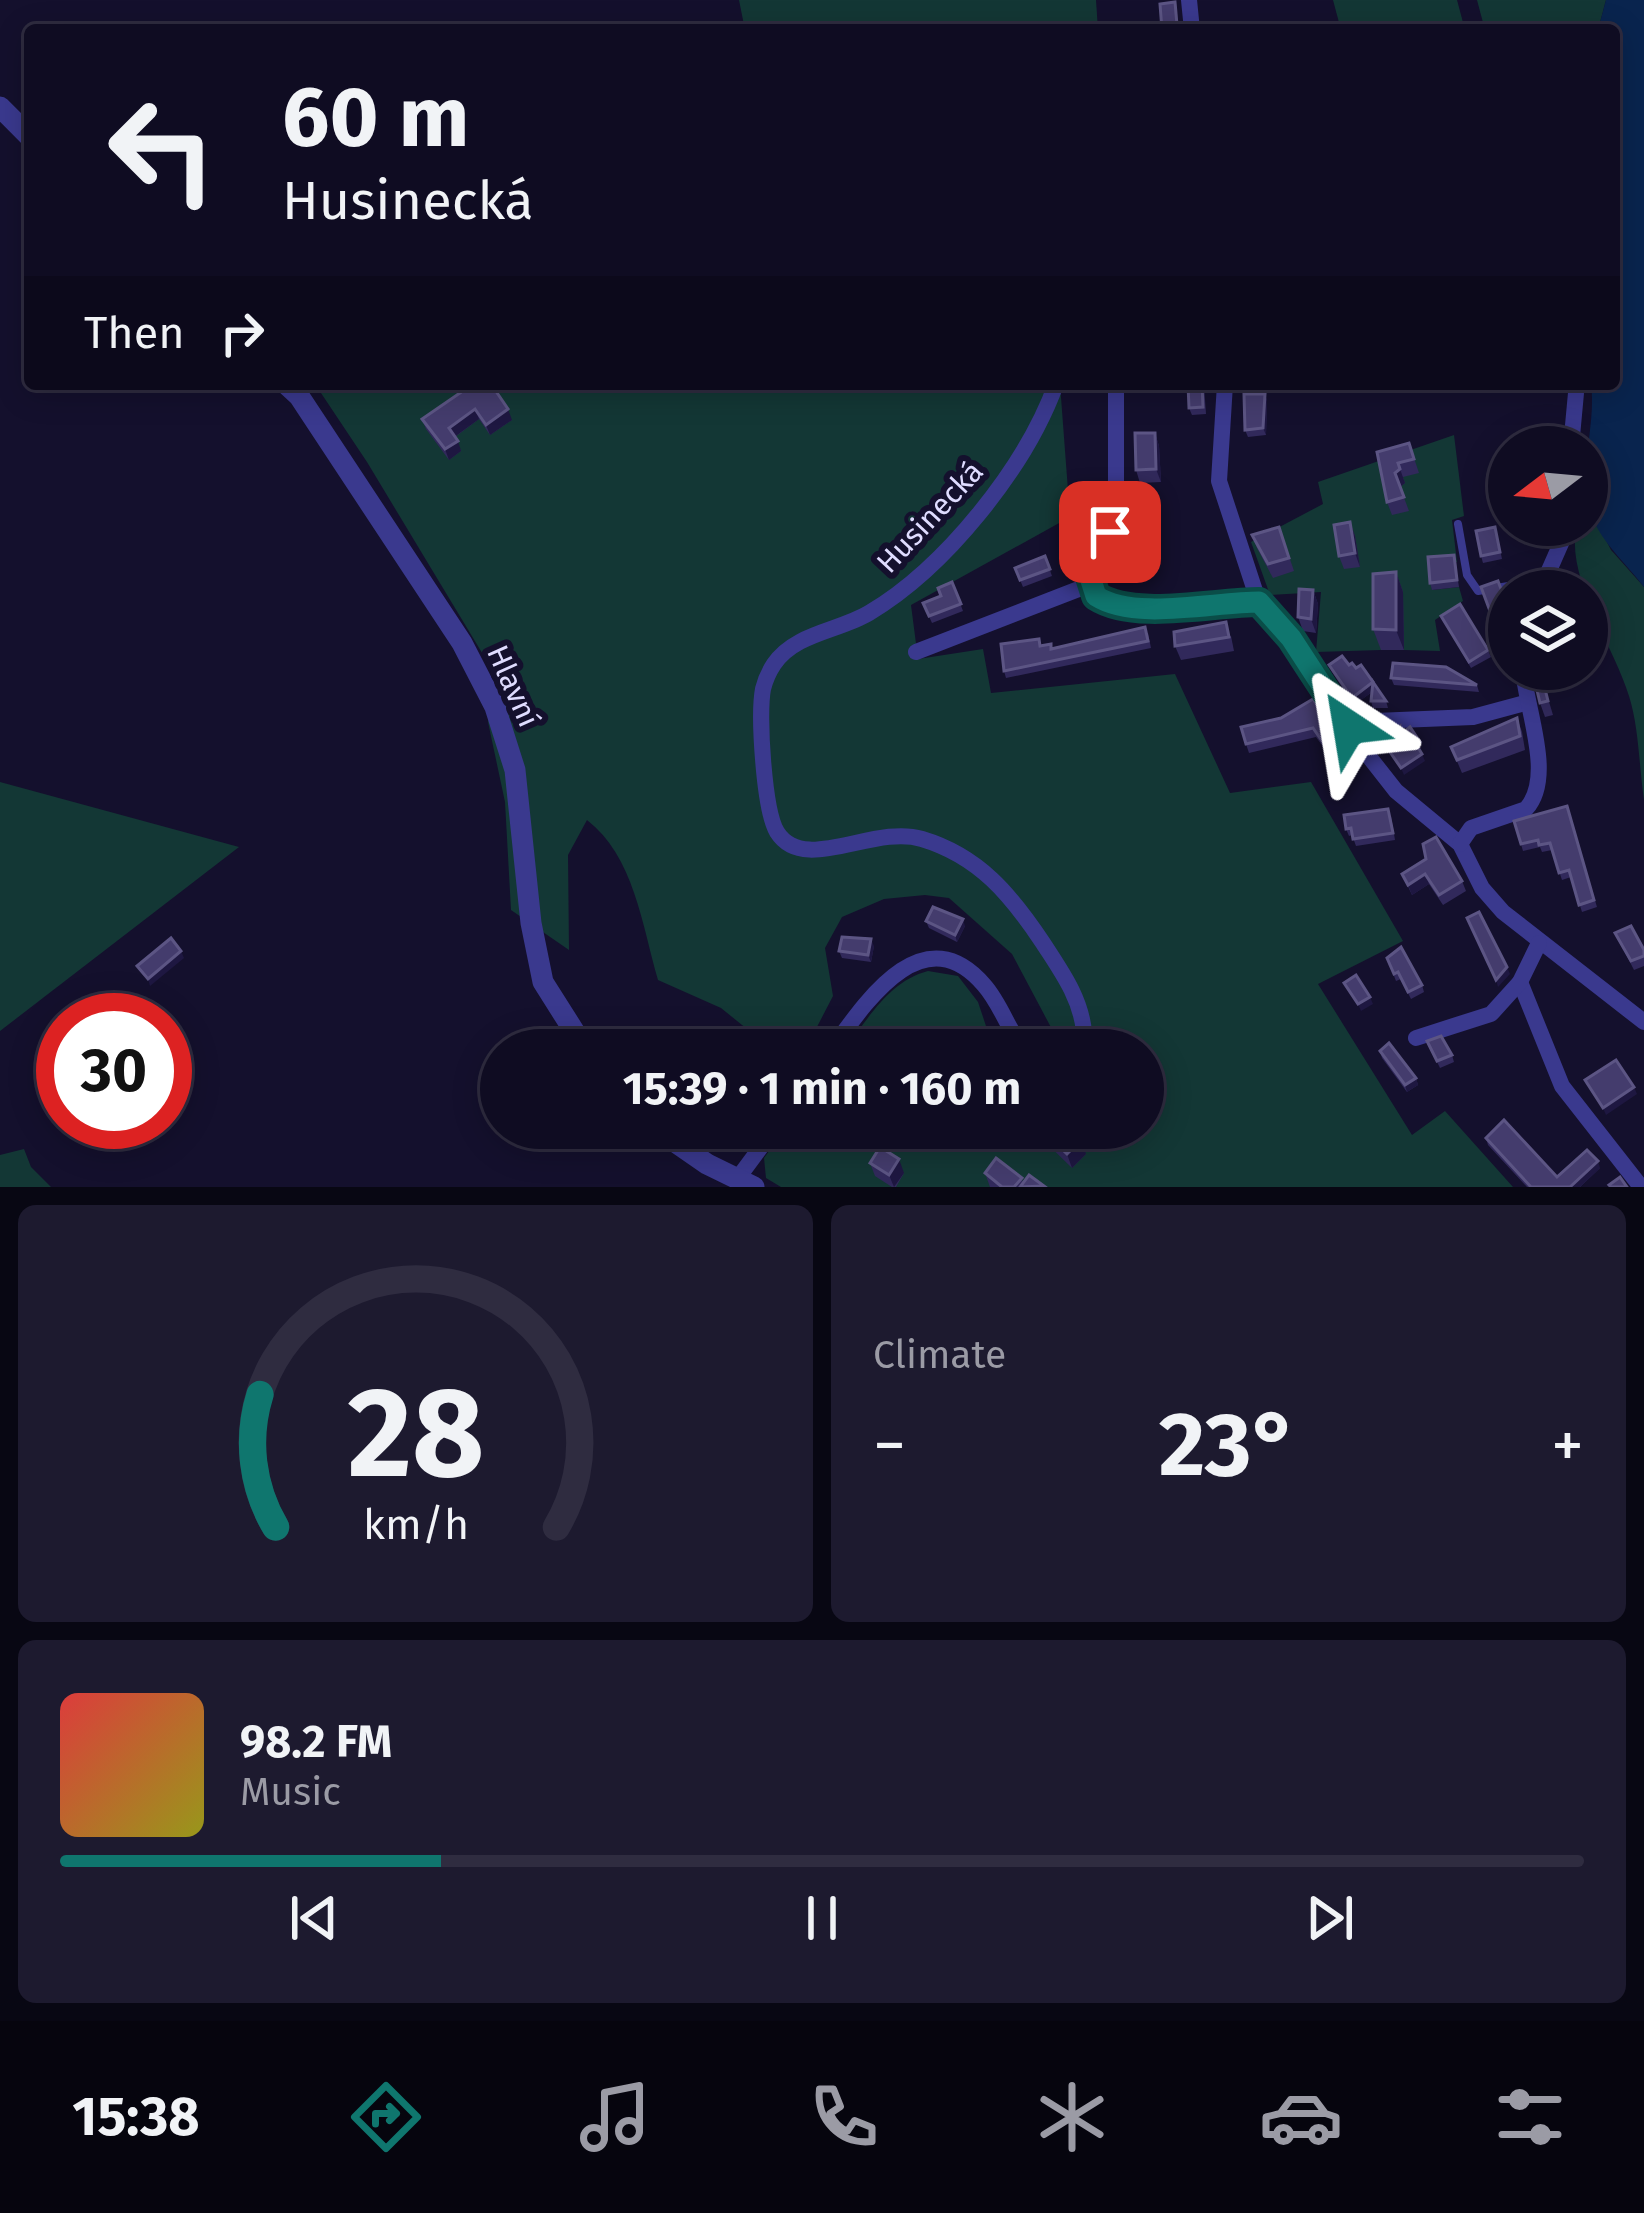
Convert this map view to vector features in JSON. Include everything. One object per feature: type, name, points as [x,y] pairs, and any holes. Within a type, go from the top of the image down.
[{"type":"street","points":[[0,107],[24,130]]},
{"type":"street","name":"Hlavní","points":[[292,390],[462,643],[495,707],[515,770],[535,949],[547,991],[572,1029]]},
{"type":"street","name":"Husinecká","points":[[1053,390],[1033,437],[996,490],[936,559],[887,602],[859,619],[798,642],[775,663],[763,689],[764,724],[769,808],[773,827],[783,841],[817,852],[877,836],[919,838],[981,867],[1016,903],[1076,998],[1083,1029]]},
{"type":"street","points":[[1116,390],[1116,514],[1092,562],[1089,585],[1096,596],[1120,606],[1259,602]]},
{"type":"street","points":[[1225,390],[1219,481],[1259,602],[1291,638],[1396,791],[1460,844],[1483,888],[1539,944],[1644,1022]]},
{"type":"street","points":[[1573,426],[1576,393]]},
{"type":"street","points":[[916,652],[1089,585]]},
{"type":"street","points":[[1460,844],[1472,829],[1526,809],[1532,802],[1540,778],[1524,690]]},
{"type":"street","points":[[1349,727],[1473,717],[1525,703]]},
{"type":"street","points":[[1416,1038],[1491,1014],[1520,982],[1539,944]]},
{"type":"street","points":[[847,1029],[879,986],[903,966],[929,960],[954,964],[973,974],[1011,1029]]},
{"type":"street","points":[[1520,982],[1562,1086],[1641,1187]]},
{"type":"street","points":[[685,1149],[746,1183],[764,1149]]},
{"type":"lane","points":[[1458,524],[1467,575],[1478,591],[1488,589]]},
{"type":"green space","points":[[739,0],[1096,0],[1098,24],[744,24]]},
{"type":"green space","points":[[1333,0],[1457,0],[1463,24],[1339,24]]},
{"type":"green space","points":[[1477,0],[1606,0],[1600,24],[1483,24]]},
{"type":"green space","points":[[319,390],[1060,390],[1070,517],[911,605],[918,659],[983,649],[991,693],[1175,674],[1230,793],[1311,782],[1403,941],[1318,984],[1412,1135],[1445,1111],[1513,1187],[781,1187],[766,1178],[764,1158],[771,1149],[1164,1149],[1164,1029],[1052,1029],[1012,954],[949,898],[925,895],[884,899],[842,917],[825,948],[833,996],[816,1029],[747,1029],[721,1008],[658,980],[626,872],[616,852],[587,820],[568,855],[569,950],[511,910],[505,802],[488,722],[499,681]]},
{"type":"green space","points":[[1454,435],[1464,516],[1452,520],[1457,562],[1431,564],[1432,590],[1459,587],[1463,601],[1435,620],[1440,651],[1404,650],[1402,593],[1381,595],[1381,650],[1316,652],[1321,592],[1270,595],[1251,542],[1323,504],[1318,482]]},
{"type":"green space","points":[[1608,544],[1644,587],[1644,800],[1629,696],[1608,646],[1608,570],[1579,570],[1575,546]]},
{"type":"green space","points":[[0,782],[239,847],[49,993],[36,993],[36,1003],[0,1031]]},
{"type":"green space","points":[[928,971],[958,976],[978,1002],[987,1029],[860,1029],[891,992]]},
{"type":"green space","points":[[24,1149],[31,1167],[51,1187],[0,1187],[0,1155]]},
{"type":"water","points":[[1606,0],[1644,0],[1644,587],[1608,543],[1608,426],[1590,426],[1591,390],[1620,390],[1620,24],[1600,24]]},
{"type":"building","points":[[1175,2],[1177,24],[1162,24],[1160,4]]},
{"type":"building","points":[[464,390],[495,390],[508,409],[486,425],[475,409],[449,428],[458,441],[445,449],[422,419]]},
{"type":"building","points":[[1188,390],[1202,390],[1203,407],[1189,408]]},
{"type":"building","points":[[1244,394],[1265,394],[1263,428],[1245,430]]},
{"type":"building","points":[[1135,433],[1155,433],[1156,469],[1136,470]]},
{"type":"building","points":[[1409,443],[1414,459],[1398,463],[1400,469],[1395,473],[1404,497],[1387,502],[1377,452]]},
{"type":"building","points":[[1147,505],[1147,522],[1134,522],[1134,506]]},
{"type":"building","points":[[1350,522],[1355,553],[1339,556],[1334,525]]},
{"type":"building","points":[[1279,527],[1289,558],[1268,564],[1252,535]]},
{"type":"building","points":[[1488,528],[1488,546],[1499,546],[1500,552],[1481,556],[1476,531]]},
{"type":"building","points":[[1454,555],[1457,580],[1430,583],[1428,557]]},
{"type":"building","points":[[1045,556],[1050,569],[1020,580],[1015,568]]},
{"type":"building","points":[[1396,572],[1396,630],[1373,629],[1373,574]]},
{"type":"building","points":[[952,582],[961,604],[929,616],[923,603],[941,596],[938,588]]},
{"type":"building","points":[[1299,589],[1313,590],[1311,619],[1298,617]]},
{"type":"building","points":[[1460,604],[1488,650],[1469,662],[1441,616]]},
{"type":"building","points":[[1226,622],[1229,637],[1175,646],[1174,632]]},
{"type":"building","points":[[1145,627],[1148,641],[1004,671],[1001,644],[1039,639],[1040,646],[1051,644],[1051,649]]},
{"type":"building","points":[[1342,656],[1349,665],[1361,665],[1373,682],[1352,698],[1329,665]]},
{"type":"building","points":[[1393,663],[1446,667],[1477,685],[1391,678]]},
{"type":"building","points":[[1373,682],[1386,701],[1371,701]]},
{"type":"building","points":[[1537,690],[1545,690],[1548,701],[1540,703]]},
{"type":"building","points":[[1313,699],[1350,755],[1338,764],[1313,728],[1246,744],[1241,727],[1281,718]]},
{"type":"building","points":[[1517,718],[1520,736],[1457,760],[1451,747]]},
{"type":"building","points":[[1400,726],[1400,735],[1410,727],[1422,754],[1401,768],[1381,739]]},
{"type":"building","points":[[1567,806],[1594,900],[1579,905],[1569,870],[1559,873],[1550,843],[1521,844],[1514,821]]},
{"type":"building","points":[[1388,809],[1393,833],[1353,839],[1351,828],[1346,829],[1344,815]]},
{"type":"building","points":[[1436,837],[1462,881],[1439,895],[1425,874],[1408,885],[1402,874],[1426,859],[1423,844]]},
{"type":"building","points":[[933,907],[963,919],[955,935],[926,921]]},
{"type":"building","points":[[1479,912],[1507,967],[1496,980],[1467,918]]},
{"type":"building","points":[[1631,926],[1644,956],[1631,961],[1615,933]]},
{"type":"building","points":[[842,937],[871,939],[868,955],[839,951]]},
{"type":"building","points":[[171,938],[181,951],[148,979],[137,966]]},
{"type":"building","points":[[1401,947],[1422,985],[1408,992],[1387,958]]},
{"type":"building","points":[[1356,975],[1370,997],[1358,1004],[1344,983]]},
{"type":"building","points":[[1441,1036],[1452,1055],[1437,1061],[1427,1041]]},
{"type":"building","points":[[1389,1043],[1416,1078],[1405,1085],[1380,1051]]},
{"type":"building","points":[[1616,1060],[1634,1087],[1603,1108],[1585,1080]]},
{"type":"building","points":[[1504,1120],[1557,1177],[1587,1150],[1598,1161],[1570,1187],[1531,1187],[1486,1138]]},
{"type":"building","points":[[879,1149],[899,1159],[889,1175],[870,1163]]},
{"type":"building","points":[[996,1158],[1022,1178],[1014,1187],[1002,1187],[985,1173]]},
{"type":"building","points":[[1029,1175],[1044,1186],[1020,1187]]},
{"type":"building","points":[[1620,1177],[1627,1187],[1609,1185]]},
{"type":"route","points":[[1110,532],[1089,574],[1096,596],[1140,608],[1259,602],[1291,638],[1349,727]]}]
